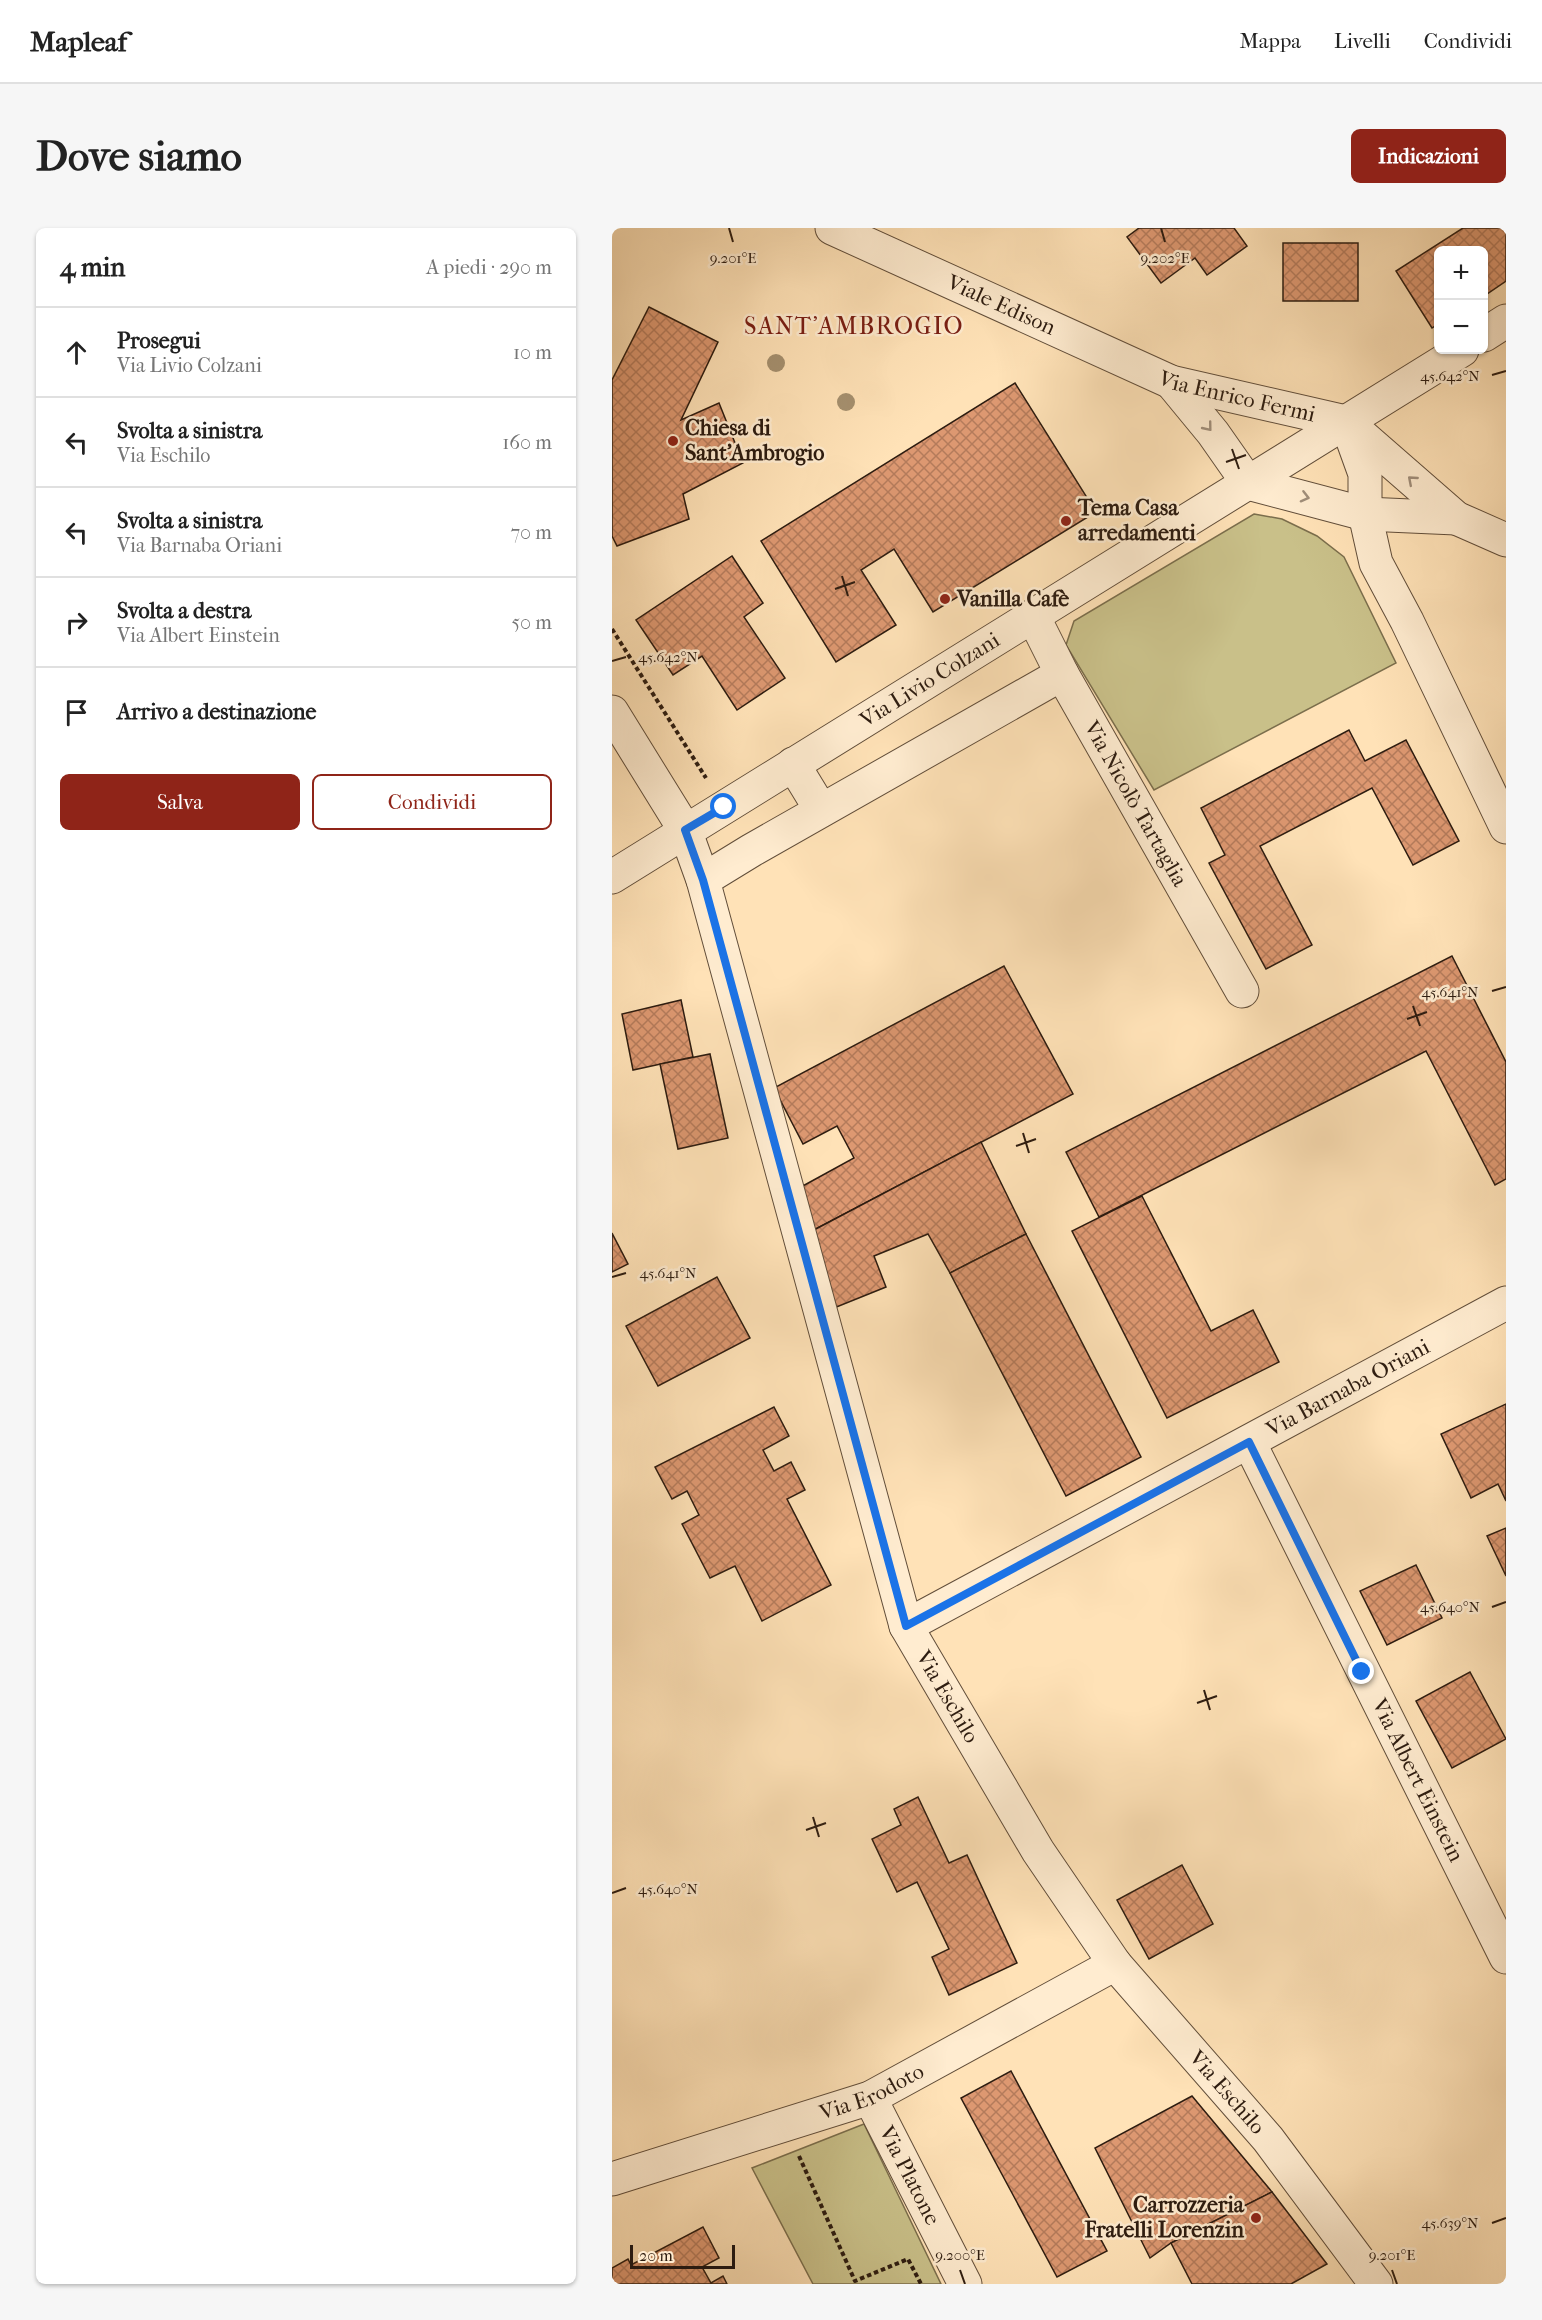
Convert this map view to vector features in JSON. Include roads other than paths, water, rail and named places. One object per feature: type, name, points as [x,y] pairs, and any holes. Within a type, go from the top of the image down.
[{"type":"street","name":"Viale Edison","points":[[832,228],[1171,382]]},
{"type":"street","points":[[1488,332],[1506,321]]},
{"type":"street","name":"Via Livio Colzani","points":[[612,877],[1456,354]]},
{"type":"street","name":"Via Enrico Fermi","points":[[1171,382],[1346,422],[1365,474],[1365,514],[1376,563],[1407,621],[1506,826]]},
{"type":"street","name":"Via Enrico Fermi","points":[[1171,382],[1213,433],[1248,483]]},
{"type":"street","points":[[1346,422],[1456,518],[1506,540]]},
{"type":"street","points":[[1248,483],[1365,514],[1456,518]]},
{"type":"street","name":"Via Nicolò Tartaglia","points":[[1033,616],[1062,674],[1242,991]]},
{"type":"street","points":[[703,880],[821,810],[1062,674]]},
{"type":"street","name":"Via Eschilo","points":[[612,712],[685,830],[703,880],[906,1626],[1038,1851],[1115,1964],[1268,2139],[1376,2284]]},
{"type":"street","points":[[793,764],[821,810]]},
{"type":"street","name":"Via Barnaba Oriani","points":[[906,1626],[1506,1303]]},
{"type":"street","name":"Via Albert Einstein","points":[[1249,1442],[1506,1958]]},
{"type":"street","name":"Via Erodoto","points":[[612,2179],[870,2098],[1115,1964]]},
{"type":"street","name":"Via Platone","points":[[870,2098],[965,2284]]},
{"type":"place","name":"Chiesa di Sant'Ambrogio","points":[[673,441]]},
{"type":"place","name":"Tema Casa arredamenti","points":[[1066,521]]},
{"type":"place","name":"Vanilla Cafè","points":[[945,599]]},
{"type":"place","name":"Carrozzeria Fratelli Lorenzin","points":[[1256,2218]]},
{"type":"district","name":"SANT'AMBROGIO","points":[[854,326]]}]
